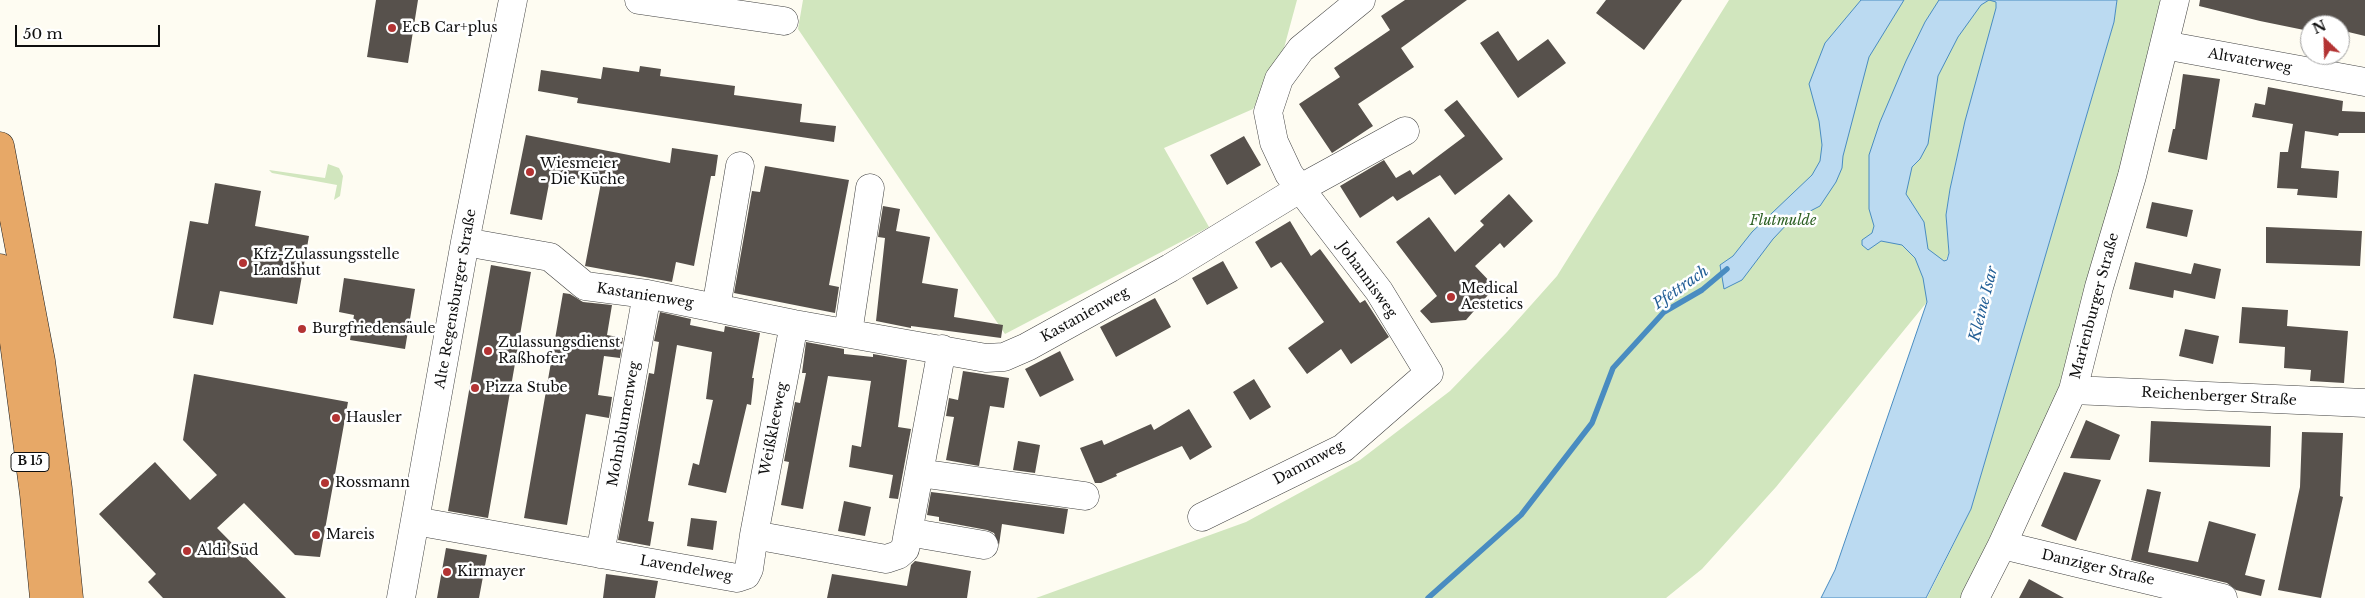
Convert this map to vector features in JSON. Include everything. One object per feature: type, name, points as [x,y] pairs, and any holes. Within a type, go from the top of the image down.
[{"type":"highway","name":"B 15","points":[[0,146],[41,361],[58,489],[68,598]]},
{"type":"highway","name":"B 15","points":[[0,268],[12,327],[44,598]]},
{"type":"street","name":"Alte Regensburger Straße","points":[[401,598],[512,0]]},
{"type":"street","points":[[639,0],[784,21]]},
{"type":"street","name":"Johannisweg","points":[[1361,0],[1302,49],[1279,79],[1268,112],[1274,142],[1289,174],[1379,291],[1429,374]]},
{"type":"street","name":"Marienburger Straße","points":[[1975,598],[2002,545],[2073,390],[2099,287],[2132,176],[2174,0]]},
{"type":"street","name":"Altvaterweg","points":[[2164,45],[2365,82]]},
{"type":"street","points":[[1301,188],[1405,131]]},
{"type":"street","points":[[716,308],[740,166]]},
{"type":"street","points":[[848,333],[870,188]]},
{"type":"street","name":"Kastanienweg","points":[[466,242],[550,257],[585,286],[647,294],[794,324],[986,358],[1004,357],[1027,347],[1170,268],[1301,188]]},
{"type":"street","name":"Mohnblumenweg","points":[[600,554],[647,294]]},
{"type":"street","name":"Weißkleeweg","points":[[754,535],[794,324]]},
{"type":"street","points":[[754,535],[886,559],[898,555],[905,549],[942,349]]},
{"type":"street","name":"Dammweg","points":[[1202,517],[1343,448],[1429,374]]},
{"type":"street","name":"Reichenberger Straße","points":[[2073,390],[2365,403]]},
{"type":"street","points":[[919,473],[1084,496]]},
{"type":"street","name":"Lavendelweg","points":[[416,521],[737,578],[746,575],[754,535]]},
{"type":"street","points":[[908,532],[984,544]]},
{"type":"street","name":"Danziger Straße","points":[[2002,545],[2223,598]]},
{"type":"green space","points":[[803,0],[1297,0],[1284,48],[1253,109],[1164,148],[1209,227],[1005,334],[798,29]]},
{"type":"green space","name":"Flutmulde","points":[[1729,0],[1999,0],[1965,121],[1950,189],[1946,215],[1949,253],[1927,302],[1776,487],[1702,569],[1666,598],[1036,598],[1246,522],[1360,460],[1450,391],[1507,332],[1557,276]]},
{"type":"green space","points":[[2117,0],[2175,0],[2073,390],[1975,598],[1927,598],[1971,509],[2114,22]]},
{"type":"green space","points":[[328,164],[339,168],[343,176],[340,196],[334,200],[337,185],[272,173],[269,170],[325,178]]},
{"type":"water","points":[[1861,0],[1904,0],[1869,57],[1843,156],[1842,168],[1836,182],[1820,206],[1789,222],[1773,239],[1742,280],[1724,289],[1720,265],[1733,256],[1752,232],[1812,175],[1820,161],[1822,145],[1819,121],[1809,84],[1825,43]]},
{"type":"water","name":"Kleine Isar","points":[[1939,0],[1989,0],[2117,0],[2114,22],[1971,509],[1926,598],[1821,598],[1835,570],[1927,302],[1923,278],[1915,258],[1902,245],[1881,241],[1868,250],[1862,245],[1862,240],[1872,233],[1874,226],[1869,209],[1869,155],[1880,122],[1925,22]],"holes":[[[1989,0],[1996,2],[1996,8],[1965,121],[1950,189],[1946,215],[1949,253],[1947,260],[1944,261],[1928,249],[1924,222],[1906,194],[1912,167],[1920,159],[1928,144],[1938,76],[1958,37],[1981,5]]]},
{"type":"building","name":"EcB Car+plus","points":[[376,0],[418,0],[408,63],[367,57]]},
{"type":"building","points":[[1405,0],[1467,0],[1401,48],[1414,67],[1358,104],[1373,126],[1332,153],[1299,104],[1340,77],[1334,68],[1390,30],[1381,16]]},
{"type":"building","points":[[1606,0],[1682,0],[1644,50],[1596,13]]},
{"type":"building","points":[[2200,0],[2365,0],[2365,36],[2350,32],[2350,15],[2300,15],[2300,29],[2199,6]]},
{"type":"building","points":[[1498,31],[1518,61],[1548,39],[1566,63],[1518,98],[1480,43]]},
{"type":"building","points":[[640,66],[661,69],[660,76],[735,86],[734,95],[802,104],[800,122],[836,126],[834,142],[577,103],[578,98],[538,91],[541,70],[601,79],[603,67],[639,72]]},
{"type":"building","points":[[2183,74],[2220,79],[2207,160],[2168,152],[2173,129],[2175,129]]},
{"type":"building","points":[[2268,87],[2343,101],[2342,111],[2365,112],[2365,133],[2339,133],[2338,136],[2305,131],[2301,168],[2339,171],[2337,198],[2297,195],[2298,189],[2277,188],[2280,152],[2288,152],[2293,124],[2252,117],[2255,103],[2265,105]]},
{"type":"building","points":[[1457,100],[1503,159],[1455,195],[1440,175],[1397,201],[1393,196],[1360,218],[1340,186],[1384,160],[1396,178],[1410,170],[1413,175],[1465,136],[1444,110]]},
{"type":"building","points":[[526,135],[670,163],[672,148],[718,155],[715,176],[711,176],[694,266],[676,262],[672,282],[585,266],[601,183],[551,173],[542,220],[510,214]]},
{"type":"building","points":[[1244,136],[1261,165],[1227,185],[1210,155]]},
{"type":"building","points":[[765,166],[849,180],[829,285],[839,287],[835,313],[734,293],[752,191],[760,192]]},
{"type":"building","name":"Kfz-Zulassungsstelle Landshut","points":[[215,183],[261,191],[255,226],[309,236],[297,304],[220,291],[213,325],[173,318],[190,221],[208,224]]},
{"type":"building","points":[[1509,194],[1533,221],[1504,248],[1500,243],[1475,266],[1495,287],[1466,320],[1431,323],[1420,311],[1437,296],[1396,242],[1429,217],[1455,252],[1484,225],[1480,221]]},
{"type":"building","points":[[2152,202],[2193,210],[2187,237],[2146,228]]},
{"type":"building","points":[[883,206],[900,209],[896,231],[930,237],[922,283],[958,289],[954,317],[1003,325],[1001,338],[911,326],[911,328],[876,321],[885,238],[878,237]]},
{"type":"building","points":[[1290,221],[1311,256],[1320,249],[1360,303],[1365,300],[1389,337],[1351,364],[1341,349],[1307,374],[1288,348],[1324,322],[1281,262],[1271,268],[1255,242]]},
{"type":"building","points":[[2266,227],[2362,231],[2360,266],[2266,263]]},
{"type":"building","points":[[1223,261],[1238,288],[1207,305],[1192,278]]},
{"type":"building","points":[[2135,262],[2191,274],[2194,263],[2221,269],[2215,299],[2174,290],[2173,298],[2129,289]]},
{"type":"building","points":[[491,265],[531,272],[488,518],[448,511]]},
{"type":"building","points":[[344,278],[415,289],[405,349],[350,340],[354,315],[339,312]]},
{"type":"building","points":[[563,293],[570,294],[583,302],[612,305],[607,335],[623,338],[620,358],[604,356],[598,395],[612,397],[609,418],[586,414],[567,525],[524,518]]},
{"type":"building","points":[[1155,298],[1171,327],[1116,357],[1100,327]]},
{"type":"building","points":[[2242,307],[2288,310],[2287,326],[2348,331],[2344,383],[2310,381],[2311,370],[2284,368],[2285,347],[2239,343]]},
{"type":"building","points":[[660,312],[691,319],[690,325],[724,332],[725,326],[760,333],[752,378],[754,378],[751,405],[747,404],[726,493],[688,485],[693,463],[699,465],[713,400],[706,399],[712,352],[677,345],[648,521],[654,522],[650,546],[618,540],[649,373],[654,374],[659,342],[654,341]]},
{"type":"building","points":[[2185,329],[2219,336],[2213,364],[2179,356]]},
{"type":"building","points":[[806,342],[844,349],[844,354],[873,357],[873,354],[907,360],[898,427],[911,429],[898,499],[889,498],[893,475],[849,467],[852,445],[861,447],[871,381],[828,376],[803,509],[781,505],[789,462],[784,461],[795,402],[800,403],[806,373],[802,373]]},
{"type":"building","points":[[1060,351],[1074,380],[1040,397],[1025,369]]},
{"type":"building","points":[[963,371],[1009,378],[1004,408],[990,406],[979,466],[946,460],[954,417],[946,416],[949,398],[958,400]]},
{"type":"building","points":[[194,374],[348,402],[320,557],[295,555],[244,503],[217,528],[286,598],[163,598],[148,582],[156,574],[99,514],[155,462],[190,500],[217,475],[183,440]]},
{"type":"building","points":[[1254,379],[1271,407],[1250,420],[1233,392]]},
{"type":"building","points":[[1189,409],[1212,447],[1190,460],[1182,446],[1116,474],[1117,476],[1101,483],[1095,483],[1080,448],[1102,440],[1104,445],[1151,424],[1154,430]]},
{"type":"building","points":[[2086,420],[2120,435],[2110,460],[2070,458]]},
{"type":"building","points":[[2151,421],[2271,426],[2270,467],[2149,462]]},
{"type":"building","points":[[2302,432],[2343,433],[2340,496],[2343,497],[2321,598],[2278,590],[2300,487]]},
{"type":"building","points":[[1018,441],[1040,445],[1035,473],[1013,470]]},
{"type":"building","points":[[2064,472],[2101,480],[2076,541],[2041,526]]},
{"type":"building","points":[[2147,489],[2161,492],[2148,552],[2198,562],[2209,521],[2256,534],[2245,575],[2265,580],[2261,596],[2236,590],[2227,583],[2131,560]]},
{"type":"building","points":[[931,492],[1068,509],[1064,534],[1002,524],[999,545],[994,533],[987,530],[939,521],[939,517],[927,515]]},
{"type":"building","points":[[844,501],[871,507],[865,536],[838,531]]},
{"type":"building","points":[[691,518],[717,521],[713,550],[687,546]]},
{"type":"building","points":[[446,548],[487,555],[479,598],[437,598]]},
{"type":"building","points":[[915,561],[971,571],[967,598],[827,598],[832,574],[907,586],[911,565]]},
{"type":"building","points":[[606,574],[658,581],[655,598],[603,598]]},
{"type":"building","points":[[2029,579],[2064,598],[2019,598]]},
{"type":"waterway","name":"Pfettrach","points":[[1428,598],[1521,515],[1592,423],[1613,368],[1664,312],[1702,290],[1727,269]]},
{"type":"place","name":"EcB Car+plus","points":[[392,28]]},
{"type":"place","name":"Wiesmeier - Die Küche","points":[[530,172]]},
{"type":"place","name":"Kfz-Zulassungsstelle Landshut","points":[[243,263]]},
{"type":"place","name":"Medical Aestetics","points":[[1451,297]]},
{"type":"place","name":"Burgfriedensäule","points":[[302,329]]},
{"type":"place","name":"Zulassungsdienst Raßhofer","points":[[488,351]]},
{"type":"place","name":"Pizza Stube","points":[[475,388]]},
{"type":"place","name":"Hausler","points":[[336,418]]},
{"type":"place","name":"Rossmann","points":[[325,483]]},
{"type":"place","name":"Mareis","points":[[316,535]]},
{"type":"place","name":"Aldi Süd","points":[[187,551]]},
{"type":"place","name":"Kirmayer","points":[[447,572]]}]
